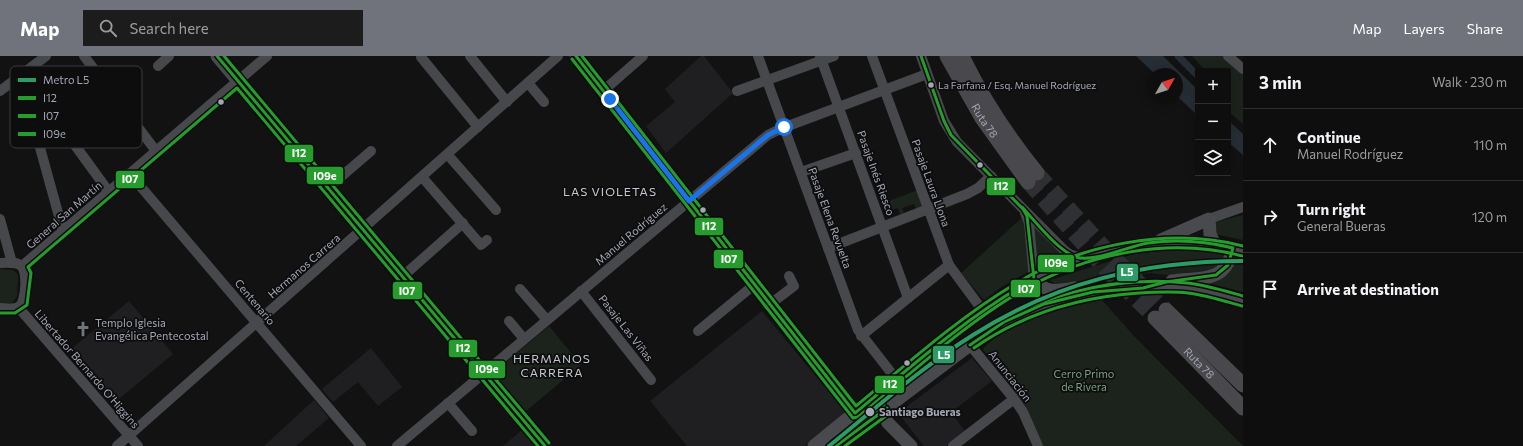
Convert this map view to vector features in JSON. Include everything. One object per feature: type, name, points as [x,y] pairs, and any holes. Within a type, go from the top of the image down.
[{"type":"highway","name":"Ruta 78","points":[[947,56],[985,123],[1032,178],[998,119],[975,83],[962,56]]},
{"type":"highway","name":"Ruta 78","points":[[1243,385],[1160,314],[1243,408]]},
{"type":"main road","points":[[217,56],[545,446]]},
{"type":"main road","points":[[576,56],[855,413]]},
{"type":"main road","points":[[1158,242],[1171,234],[1209,219],[1210,234],[1214,243]]},
{"type":"main road","points":[[814,446],[983,311],[1010,292],[1034,279],[1083,259],[1136,245],[1174,241],[1214,243],[1238,249],[1228,265],[1218,274],[1205,278],[1166,282],[1143,288]]},
{"type":"main road","points":[[1034,279],[1041,286],[1051,290],[1088,285],[1100,286],[1112,290]]},
{"type":"main road","points":[[836,446],[970,345],[1004,322],[1040,305],[1077,295],[1112,290],[1143,288],[1189,288],[1243,301]]},
{"type":"main road","points":[[895,380],[885,396],[888,423],[908,442]]},
{"type":"street","points":[[32,60],[46,56]]},
{"type":"street","points":[[84,56],[92,66]]},
{"type":"street","points":[[158,66],[169,56]]},
{"type":"street","name":"General San Martín","points":[[17,265],[64,231],[267,56]]},
{"type":"street","points":[[470,56],[506,102]]},
{"type":"street","name":"Hermanos Carrera","points":[[118,446],[558,56]]},
{"type":"street","points":[[603,91],[643,56]]},
{"type":"street","name":"Pasaje Elena Revuelta","points":[[758,56],[861,336],[895,380]]},
{"type":"street","points":[[737,91],[821,58],[834,56]]},
{"type":"street","name":"Pasaje Laura Llona","points":[[872,56],[949,266],[983,311]]},
{"type":"street","points":[[921,56],[944,121],[951,135],[1064,250],[1083,259]]},
{"type":"street","points":[[421,57],[478,127]]},
{"type":"street","name":"Pasaje Inés Riesco","points":[[821,58],[908,298]]},
{"type":"street","points":[[1234,58],[1243,69]]},
{"type":"street","name":"Manuel Rodríguez","points":[[397,446],[524,339],[545,318],[581,291],[768,135],[784,127],[927,74]]},
{"type":"street","points":[[0,91],[10,81]]},
{"type":"street","points":[[528,83],[544,102]]},
{"type":"street","points":[[142,133],[156,151]]},
{"type":"street","points":[[40,148],[64,231]]},
{"type":"street","points":[[77,148],[109,192]]},
{"type":"street","points":[[328,188],[371,151]]},
{"type":"street","points":[[801,172],[856,153]]},
{"type":"street","points":[[448,155],[496,210]]},
{"type":"street","name":"Centenario","points":[[130,174],[361,446]]},
{"type":"street","points":[[828,248],[973,191],[991,176]]},
{"type":"street","points":[[422,177],[481,245],[487,240]]},
{"type":"street","points":[[1209,219],[1243,207]]},
{"type":"street","points":[[1023,209],[1029,223],[1034,279]]},
{"type":"street","points":[[0,219],[17,265],[26,273],[24,299],[18,307],[0,308]]},
{"type":"street","points":[[402,277],[463,224]]},
{"type":"street","points":[[0,263],[17,265]]},
{"type":"street","points":[[861,336],[949,266]]},
{"type":"street","points":[[770,305],[794,286],[788,276]]},
{"type":"street","points":[[698,331],[754,285]]},
{"type":"street","points":[[520,290],[545,318]]},
{"type":"street","name":"Pasaje Las Viñas","points":[[581,291],[651,380]]},
{"type":"street","name":"Libertador Bernardo O'Higgins","points":[[18,307],[138,446]]},
{"type":"street","points":[[509,321],[524,339]]},
{"type":"street","name":"Anunciación","points":[[970,345],[1023,412],[1038,446]]},
{"type":"street","points":[[953,446],[1014,399]]},
{"type":"street","points":[[448,403],[472,431]]},
{"type":"shaded area","points":[[701,56],[704,56],[733,93],[666,153],[646,126],[675,102],[665,89]]},
{"type":"shaded area","points":[[1136,56],[1163,56],[1175,68],[1149,68]]},
{"type":"shaded area","points":[[1183,75],[1195,87],[1195,113],[1183,102]]},
{"type":"shaded area","points":[[1231,123],[1243,134],[1243,155],[1231,145]]},
{"type":"shaded area","points":[[129,301],[173,354],[114,403],[70,350]]},
{"type":"shaded area","points":[[762,311],[847,414],[805,446],[687,446],[650,401]]},
{"type":"shaded area","points":[[371,348],[402,387],[378,406],[358,382],[333,402],[322,389]]},
{"type":"shaded area","points":[[972,358],[992,381],[951,412],[965,431],[946,446],[924,446],[898,413]]},
{"type":"shaded area","points":[[314,400],[329,418],[296,446],[264,446]]},
{"type":"shaded area","points":[[523,429],[537,446],[503,446]]},
{"type":"green space","points":[[1192,56],[1224,56],[1243,73],[1243,124],[1231,114],[1231,68],[1203,68]]},
{"type":"green space","points":[[918,190],[924,208],[917,211],[914,204],[902,208],[904,213],[900,215],[898,208],[890,210],[886,202]]},
{"type":"green space","points":[[1025,215],[1070,256],[1042,264],[1003,286],[984,300],[961,273]]},
{"type":"green space","points":[[1243,215],[1243,240],[1215,234],[1213,228],[1216,222]]},
{"type":"green space","points":[[1153,248],[1205,249],[1243,259],[1243,292],[1185,277],[1150,273],[1058,286],[1050,280]]},
{"type":"green space","points":[[0,269],[13,270],[18,275],[17,296],[12,303],[0,303]]},
{"type":"green space","name":"Cerro Primo de Rivera","points":[[1102,300],[1133,335],[1243,446],[1043,446],[1023,405],[983,349],[1009,328],[1023,321],[1054,310]]},
{"type":"green space","points":[[549,326],[581,365],[525,412],[493,373]]},
{"type":"waterway","points":[[1178,56],[1195,73]]},
{"type":"tunnel","points":[[1037,173],[1104,247],[1166,310]]},
{"type":"tunnel","points":[[1028,182],[1106,270],[1155,318]]},
{"type":"metro line","name":"L5","points":[[829,446],[900,388],[954,347],[1004,317],[1036,301],[1069,288],[1136,270],[1171,265],[1243,261]]},
{"type":"transit line","name":"I12","points":[[217,56],[545,446]]},
{"type":"transit line","name":"I09e","points":[[224,56],[549,443]]},
{"type":"transit line","name":"I12","points":[[576,56],[855,413],[964,325],[1010,293],[1034,279],[1027,216],[1023,209],[951,135],[944,121],[921,56]]},
{"type":"transit line","name":"I09e","points":[[582,56],[856,406],[953,326],[994,297],[1040,270],[1096,249],[1155,239],[1185,238],[1243,246]]},
{"type":"transit line","name":"I07","points":[[572,59],[853,418],[858,417],[960,333],[1025,289],[1050,276],[1076,266],[1130,252],[1187,248],[1215,250],[1242,256]]},
{"type":"transit line","name":"I07","points":[[0,313],[15,313],[27,305],[31,273],[28,267],[237,88],[538,446]]},
{"type":"transit line","name":"I12","points":[[970,345],[1004,322],[1044,304],[1093,292],[1143,288],[1166,282],[1216,275],[1228,265],[1233,248],[1201,242],[1169,241],[1148,243],[1092,258],[1076,257],[1054,242],[1022,207]]},
{"type":"transit line","name":"I09e","points":[[968,340],[992,325],[1045,301],[1073,292],[1101,286],[1130,282],[1159,281],[1187,283],[1243,296]]},
{"type":"transit line","name":"I07","points":[[974,348],[1012,325],[1032,316],[1095,298],[1139,293],[1176,292],[1202,295],[1242,306]]},
{"type":"transit line","name":"I09e","points":[[833,442],[884,405]]},
{"type":"transit line","name":"I12","points":[[836,446],[887,408]]},
{"type":"transit line","name":"I07","points":[[845,446],[890,413]]},
{"type":"place","name":"La Farfana / Esq. Manuel Rodríguez","points":[[931,85]]},
{"type":"place","name":"Templo Iglesia Evangélica Pentecostal","points":[[83,329]]},
{"type":"place","name":"Santiago Bueras","points":[[870,412]]},
{"type":"district","name":"LAS VIOLETAS","points":[[610,192]]},
{"type":"district","name":"HERMANOS CARRERA","points":[[552,366]]},
{"type":"route","points":[[610,99],[689,201],[768,135],[784,127]]}]
